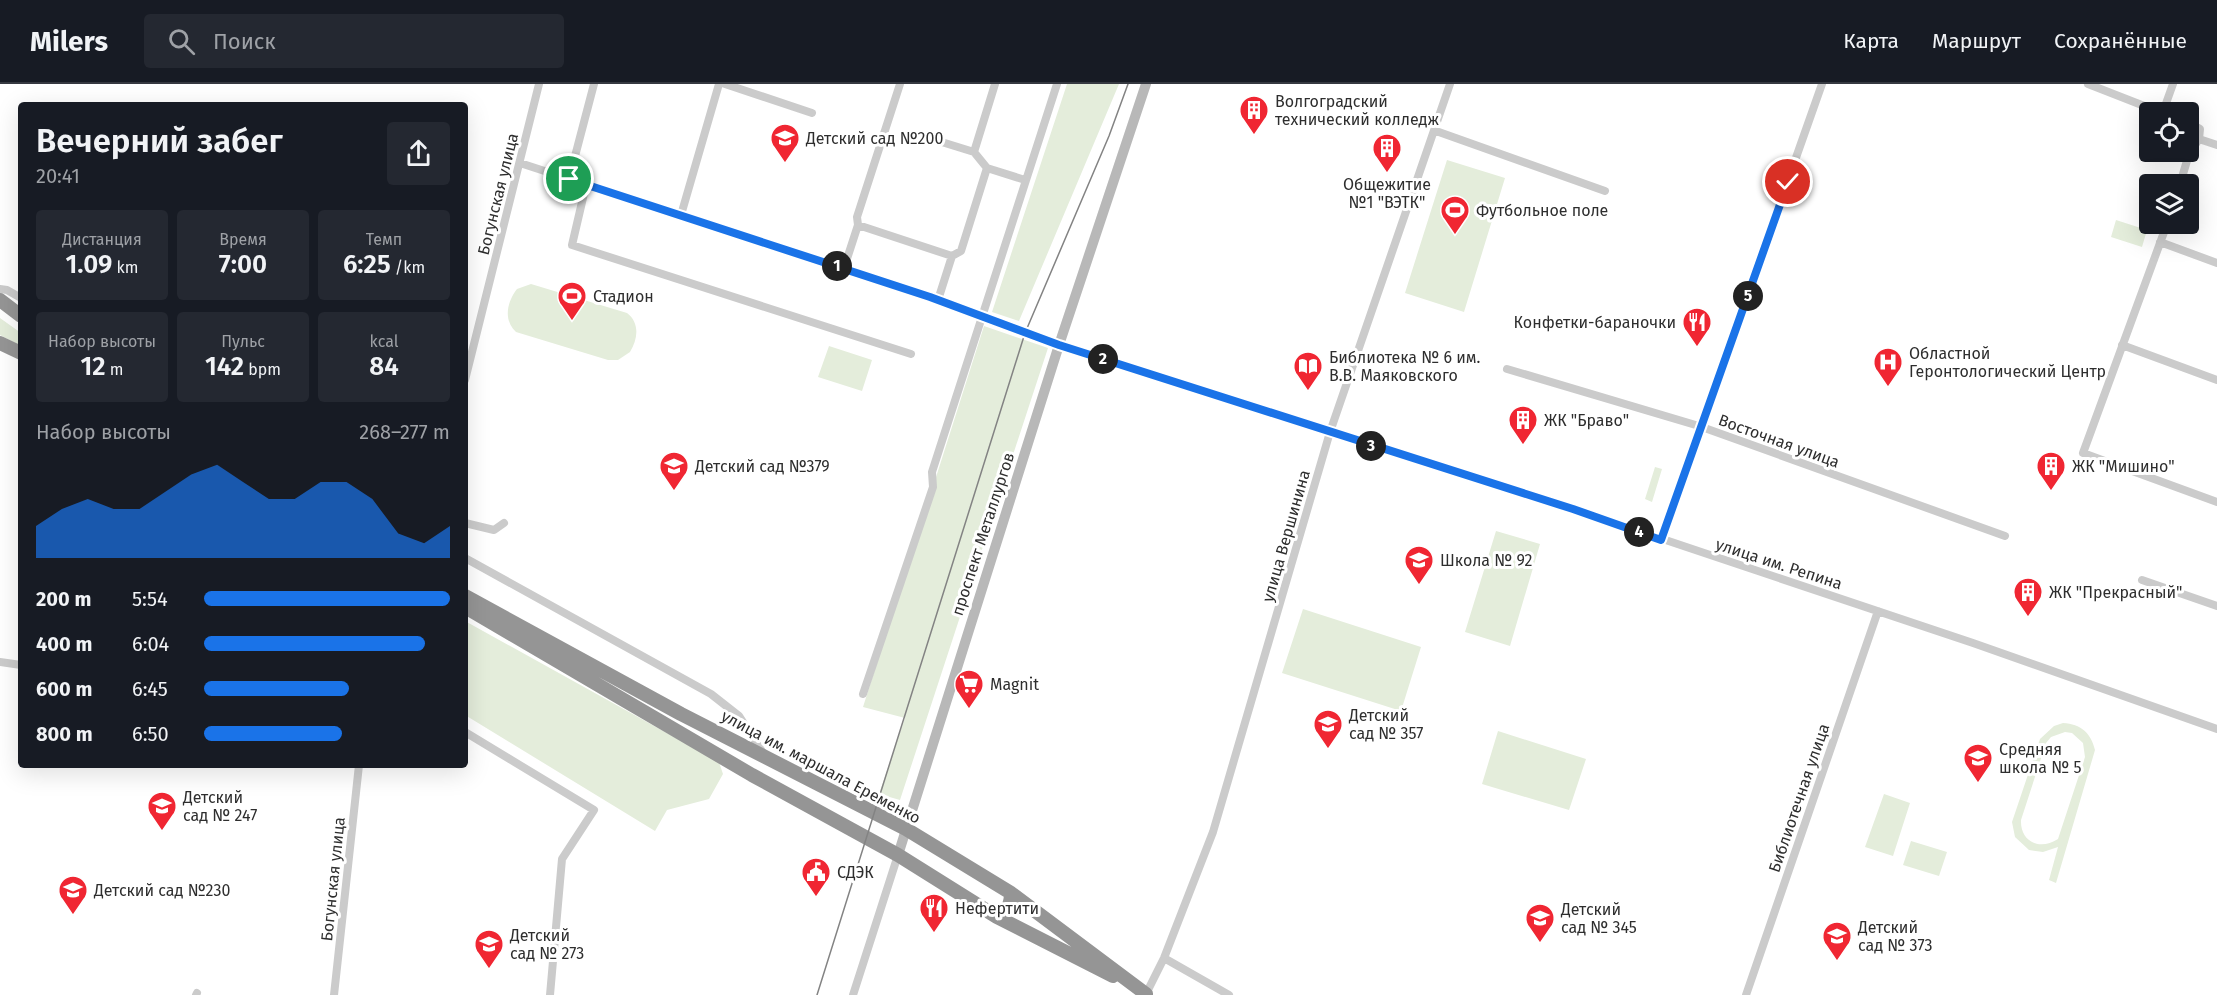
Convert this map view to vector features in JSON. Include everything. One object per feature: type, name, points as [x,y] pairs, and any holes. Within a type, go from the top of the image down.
[{"type":"highway","points":[[0,300],[18,314]]},
{"type":"highway","points":[[0,343],[18,352]]},
{"type":"highway","name":"улица им. маршала Еременко","points":[[468,598],[681,714],[764,754],[906,829],[1011,893],[1148,994]]},
{"type":"highway","points":[[468,609],[752,775],[897,855],[997,917],[1148,994]]},
{"type":"highway","points":[[752,775],[756,759],[764,754]]},
{"type":"highway","points":[[997,917],[1005,912],[1011,902],[1011,893]]},
{"type":"main road","name":"проспект Металлургов","points":[[897,855],[1059,345],[1146,84]]},
{"type":"street","name":"Богунская улица","points":[[468,368],[539,84]]},
{"type":"street","points":[[569,179],[594,84]]},
{"type":"street","points":[[681,215],[719,84]]},
{"type":"street","points":[[725,84],[812,113]]},
{"type":"street","points":[[844,268],[858,225],[857,217],[900,84]]},
{"type":"street","points":[[974,152],[995,84]]},
{"type":"street","points":[[864,694],[933,487],[932,472],[1057,84]]},
{"type":"street","name":"улица Вершинина","points":[[1148,994],[1213,832],[1330,432],[1436,131],[1450,84]]},
{"type":"street","points":[[1661,540],[1699,426],[1765,250],[1821,84]]},
{"type":"street","points":[[2088,84],[2139,104]]},
{"type":"street","points":[[2170,102],[2173,84]]},
{"type":"street","points":[[2199,128],[2199,139],[2217,145]]},
{"type":"street","points":[[1436,131],[1605,191]]},
{"type":"street","points":[[932,139],[974,152],[987,168],[1025,180]]},
{"type":"street","name":"улица им. Репина","points":[[520,163],[939,300],[1059,345],[1573,509],[1878,611],[2217,729]]},
{"type":"street","points":[[939,300],[952,256],[961,251],[987,168]]},
{"type":"street","points":[[586,184],[572,245],[911,354]]},
{"type":"street","points":[[858,225],[952,256]]},
{"type":"street","points":[[2163,234],[2083,453],[2217,502]]},
{"type":"street","points":[[2160,242],[2217,262]]},
{"type":"street","points":[[0,290],[18,297]]},
{"type":"street","points":[[2122,345],[2217,380]]},
{"type":"street","name":"Восточная улица","points":[[1507,369],[1699,426],[2005,536]]},
{"type":"street","points":[[468,524],[494,530],[504,523]]},
{"type":"street","points":[[468,560],[711,694],[739,716],[764,754]]},
{"type":"street","points":[[2142,580],[2217,606]]},
{"type":"street","name":"Библиотечная улица","points":[[1746,995],[1878,611]]},
{"type":"street","points":[[0,662],[18,665]]},
{"type":"street","points":[[468,734],[594,810],[562,859],[550,995]]},
{"type":"street","name":"Богунская улица","points":[[334,995],[358,768]]},
{"type":"street","name":"проспект Металлургов","points":[[853,995],[897,855]]},
{"type":"street","points":[[1164,958],[1229,995]]},
{"type":"green space","points":[[1067,84],[1119,84],[1019,321],[992,312]]},
{"type":"green space","name":"Футбольное поле","points":[[1447,160],[1505,178],[1464,312],[1405,293]]},
{"type":"green space","points":[[2116,220],[2139,227],[2139,234],[2146,234],[2142,247],[2111,237]]},
{"type":"green space","name":"Стадион","points":[[531,284],[627,313],[636,326],[635,342],[630,352],[618,360],[608,360],[516,332],[509,322],[509,305],[517,289]]},
{"type":"green space","points":[[0,318],[18,331],[18,344],[0,335]]},
{"type":"green space","points":[[984,326],[1048,348],[900,800],[879,794],[905,718],[863,707]]},
{"type":"green space","points":[[829,346],[872,360],[862,391],[818,377]]},
{"type":"green space","points":[[1655,467],[1662,469],[1652,502],[1645,499]]},
{"type":"green space","points":[[1496,531],[1540,544],[1510,646],[1465,632]]},
{"type":"green space","points":[[1303,609],[1421,647],[1401,711],[1282,673]]},
{"type":"green space","points":[[468,623],[719,762],[723,774],[709,799],[667,810],[655,831],[468,717]]},
{"type":"green space","points":[[2063,723],[2075,725],[2084,730],[2095,750],[2056,883],[2049,880],[2058,847],[2043,852],[2029,850],[2015,837],[2012,822],[2040,739],[2054,726]],"holes":[[[2065,732],[2072,733],[2083,743],[2085,757],[2058,839],[2044,844],[2032,842],[2024,834],[2021,820],[2046,743],[2051,737]]]},
{"type":"green space","points":[[1498,731],[1586,759],[1569,810],[1482,784]]},
{"type":"green space","points":[[1884,794],[1910,803],[1893,856],[1865,847]]},
{"type":"green space","points":[[1911,841],[1947,852],[1939,876],[1903,865]]},
{"type":"tram line","points":[[817,995],[1025,333],[1109,136],[1128,84]]},
{"type":"place","name":"Волгоградский технический колледж","points":[[1254,136]]},
{"type":"place","name":"Детский сад №200","points":[[785,164]]},
{"type":"place","name":"Общежитие №1 \"ВЭТК\"","points":[[1387,174]]},
{"type":"place","name":"Футбольное поле","points":[[1455,236]]},
{"type":"place","name":"Стадион","points":[[572,322]]},
{"type":"place","name":"Конфетки-бараночки","points":[[1697,348]]},
{"type":"place","name":"Областной Геронтологический Центр","points":[[1888,388]]},
{"type":"place","name":"Библиотека № 6 им. В.В. Маяковского","points":[[1308,392]]},
{"type":"place","name":"ЖК \"Браво\"","points":[[1523,446]]},
{"type":"place","name":"Детский сад №379","points":[[674,492]]},
{"type":"place","name":"ЖК \"Мишино\"","points":[[2051,492]]},
{"type":"place","name":"Школа № 92","points":[[1419,586]]},
{"type":"place","name":"ЖК \"Прекрасный\"","points":[[2028,618]]},
{"type":"place","name":"Magnit","points":[[969,710]]},
{"type":"place","name":"Детский сад № 357","points":[[1328,750]]},
{"type":"place","name":"Средняя школа № 5","points":[[1978,784]]},
{"type":"place","name":"Детский сад № 247","points":[[162,832]]},
{"type":"place","name":"СДЭК","points":[[816,898]]},
{"type":"place","name":"Детский сад №230","points":[[73,916]]},
{"type":"place","name":"Нефертити","points":[[934,934]]},
{"type":"place","name":"Детский сад № 345","points":[[1540,944]]},
{"type":"place","name":"Детский сад № 373","points":[[1837,962]]},
{"type":"place","name":"Детский сад № 273","points":[[489,970]]},
{"type":"route","points":[[569,179],[930,297],[1059,345],[1573,509],[1661,540],[1699,426],[1788,182]]}]
